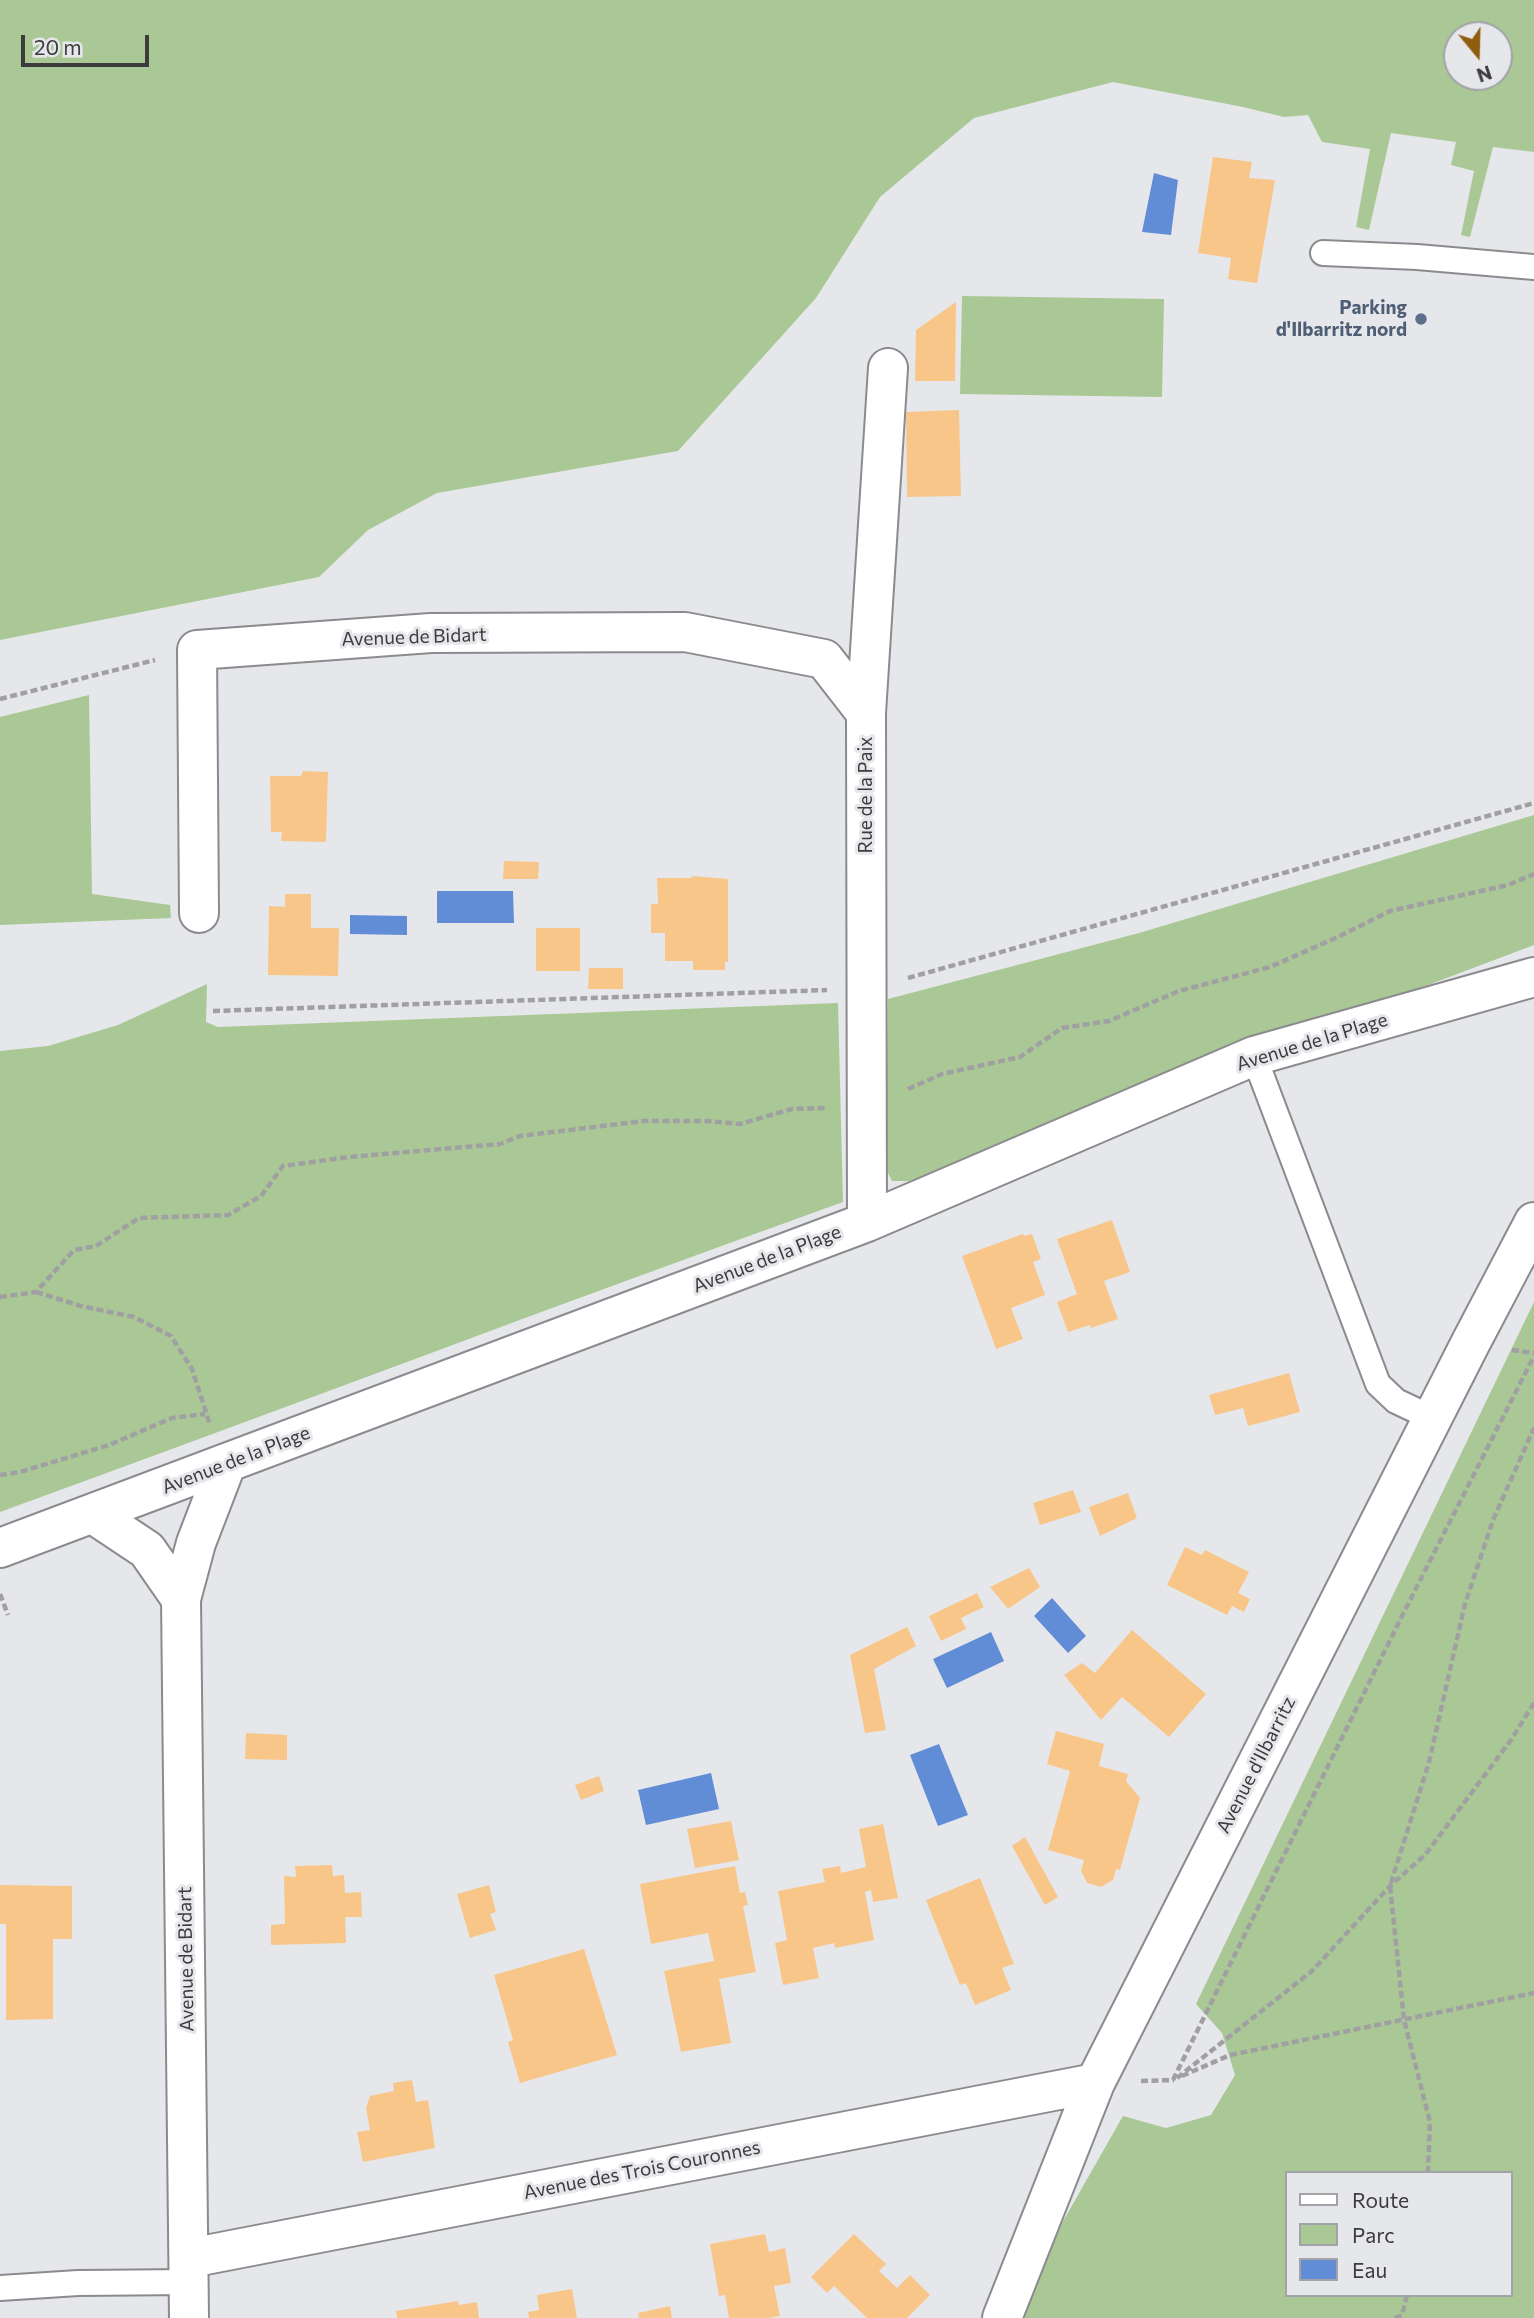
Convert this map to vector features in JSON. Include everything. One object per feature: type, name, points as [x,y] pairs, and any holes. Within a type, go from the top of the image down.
[{"type":"street","name":"Rue de la Paix","points":[[867,1222],[866,713],[888,368]]},
{"type":"street","name":"Avenue de Bidart","points":[[197,650],[431,633],[685,632],[824,659],[866,713]]},
{"type":"street","points":[[197,650],[199,913]]},
{"type":"street","name":"Avenue de la Plage","points":[[0,1548],[867,1222],[1254,1056],[1529,985]]},
{"type":"street","name":"Avenue d'Ilbarritz","points":[[1002,2318],[1095,2083],[1534,1222]]},
{"type":"street","name":"Avenue de Bidart","points":[[190,2286],[181,1599],[196,1543],[226,1465]]},
{"type":"street","points":[[93,1514],[147,1550],[181,1599]]},
{"type":"street","name":"Avenue des Trois Couronnes","points":[[190,2286],[1095,2083]]},
{"type":"lane","points":[[1323,253],[1417,257],[1534,267]]},
{"type":"lane","points":[[1254,1056],[1378,1384],[1396,1401],[1432,1418]]},
{"type":"lane","points":[[0,2288],[78,2283],[190,2286]]},
{"type":"path","points":[[0,699],[197,650]]},
{"type":"path","points":[[213,1011],[867,989],[1534,803]]},
{"type":"path","points":[[36,1292],[74,1250],[96,1246],[139,1218],[228,1215],[261,1196],[283,1166],[349,1157],[500,1144],[520,1136],[644,1121],[740,1124],[792,1109],[866,1108],[942,1074],[1020,1057],[1062,1028],[1109,1021],[1179,991],[1270,967],[1390,911],[1508,885],[1534,874]]},
{"type":"path","points":[[0,1297],[36,1292],[81,1306],[134,1317],[171,1336],[192,1369],[205,1415],[226,1465]]},
{"type":"path","points":[[1173,2080],[1405,1610],[1534,1356]]},
{"type":"path","points":[[0,1475],[20,1472],[109,1446],[172,1418],[205,1415]]},
{"type":"path","points":[[1428,2171],[1430,2122],[1404,2020],[1390,1886],[1429,1762],[1465,1604],[1493,1520],[1534,1428]]},
{"type":"path","points":[[0,1594],[8,1615]]},
{"type":"path","points":[[1173,2080],[1312,1971],[1390,1886],[1425,1855],[1511,1740],[1534,1703]]},
{"type":"path","points":[[1095,2083],[1173,2080],[1230,2055],[1534,1993]]},
{"type":"path","points":[[1395,2318],[1402,2315],[1406,2297]]},
{"type":"green space","points":[[0,0],[1534,0],[1534,152],[1493,147],[1470,237],[1461,235],[1474,171],[1451,165],[1456,142],[1391,133],[1369,230],[1356,227],[1370,149],[1322,142],[1308,115],[1284,117],[1113,82],[974,118],[880,197],[816,298],[678,451],[437,493],[368,530],[319,577],[0,640]]},
{"type":"green space","points":[[962,296],[1164,299],[1162,397],[960,394]]},
{"type":"green space","points":[[89,695],[92,894],[170,905],[171,918],[0,925],[0,717]]},
{"type":"green space","points":[[1534,815],[1534,945],[909,1181],[892,1181],[886,1169],[888,999],[1139,933]]},
{"type":"green space","points":[[207,984],[206,1022],[218,1027],[838,1003],[843,1202],[0,1512],[0,1051],[48,1046],[118,1025]]},
{"type":"green space","points":[[1534,1302],[1534,2318],[1008,2318],[1123,2116],[1166,2128],[1211,2115],[1235,2075],[1222,2033],[1196,2004]]},
{"type":"water","points":[[1154,173],[1178,180],[1171,235],[1142,232]]},
{"type":"water","points":[[437,891],[513,891],[514,923],[437,923]]},
{"type":"water","points":[[350,915],[407,916],[407,935],[350,934]]},
{"type":"water","points":[[1052,1598],[1086,1636],[1068,1653],[1034,1616]]},
{"type":"water","points":[[991,1632],[1004,1661],[947,1688],[933,1659]]},
{"type":"water","points":[[939,1744],[968,1815],[938,1826],[910,1755]]},
{"type":"water","points":[[711,1773],[719,1809],[646,1825],[638,1790]]},
{"type":"building","points":[[1213,157],[1252,162],[1249,178],[1275,180],[1257,283],[1228,279],[1231,258],[1198,253]]},
{"type":"building","points":[[956,302],[955,381],[915,381],[916,330]]},
{"type":"building","points":[[959,410],[961,496],[907,497],[906,412]]},
{"type":"building","points":[[303,771],[328,772],[326,842],[281,841],[282,832],[271,832],[270,776],[301,776]]},
{"type":"building","points":[[504,861],[539,862],[538,879],[503,879]]},
{"type":"building","points":[[691,876],[728,879],[728,962],[725,962],[725,970],[693,970],[693,961],[665,961],[665,933],[651,933],[651,904],[658,904],[657,878],[692,878]]},
{"type":"building","points":[[285,894],[311,894],[311,928],[339,928],[338,976],[268,975],[269,906],[285,907]]},
{"type":"building","points":[[536,928],[580,928],[580,971],[536,971]]},
{"type":"building","points":[[589,968],[623,968],[623,989],[588,989]]},
{"type":"building","points":[[1112,1220],[1130,1272],[1104,1281],[1118,1319],[1068,1332],[1057,1302],[1077,1294],[1057,1239]]},
{"type":"building","points":[[1023,1234],[1032,1234],[1041,1259],[1033,1262],[1045,1295],[1011,1308],[1023,1339],[996,1349],[962,1256]]},
{"type":"building","points":[[1289,1373],[1300,1412],[1248,1426],[1243,1408],[1215,1415],[1209,1395]]},
{"type":"building","points":[[1073,1490],[1081,1512],[1040,1525],[1033,1503]]},
{"type":"building","points":[[1128,1493],[1137,1518],[1100,1536],[1089,1507]]},
{"type":"building","points":[[1185,1547],[1202,1555],[1205,1550],[1249,1572],[1238,1593],[1250,1599],[1244,1612],[1232,1606],[1227,1615],[1167,1585]]},
{"type":"building","points":[[1029,1568],[1040,1587],[1008,1609],[990,1587]]},
{"type":"building","points":[[977,1593],[984,1607],[961,1618],[966,1629],[941,1641],[929,1616]]},
{"type":"building","points":[[907,1627],[916,1646],[874,1669],[886,1730],[865,1733],[850,1655]]},
{"type":"building","points":[[1132,1630],[1206,1694],[1169,1737],[1122,1697],[1101,1720],[1064,1675],[1082,1663],[1095,1673]]},
{"type":"building","points":[[1056,1731],[1104,1744],[1099,1766],[1128,1774],[1126,1781],[1140,1798],[1120,1870],[1116,1869],[1113,1880],[1101,1887],[1087,1883],[1081,1871],[1084,1860],[1048,1850],[1070,1771],[1047,1764]]},
{"type":"building","points":[[246,1733],[287,1735],[287,1760],[245,1759]]},
{"type":"building","points":[[599,1776],[604,1791],[581,1800],[575,1785]]},
{"type":"building","points":[[731,1821],[739,1860],[695,1868],[687,1829]]},
{"type":"building","points":[[883,1824],[898,1898],[873,1902],[871,1890],[865,1892],[874,1940],[835,1948],[834,1943],[813,1948],[819,1978],[783,1985],[775,1943],[787,1940],[778,1891],[825,1882],[822,1869],[840,1866],[841,1873],[866,1867],[859,1829]]},
{"type":"building","points":[[1025,1837],[1058,1897],[1045,1905],[1012,1846]]},
{"type":"building","points":[[332,1865],[333,1876],[344,1875],[345,1893],[361,1892],[362,1917],[345,1917],[346,1943],[271,1945],[271,1925],[285,1924],[284,1876],[296,1877],[295,1866]]},
{"type":"building","points":[[735,1866],[740,1893],[745,1892],[748,1905],[743,1906],[756,1972],[719,1979],[731,2043],[681,2052],[664,1971],[714,1961],[708,1933],[651,1944],[640,1884]]},
{"type":"building","points":[[980,1878],[1014,1964],[1002,1968],[1011,1990],[975,2005],[966,1983],[960,1985],[926,1900]]},
{"type":"building","points":[[0,1885],[72,1886],[72,1939],[53,1939],[53,2019],[6,2020],[6,1924],[0,1924]]},
{"type":"building","points":[[489,1885],[496,1912],[490,1914],[496,1930],[470,1938],[457,1894]]},
{"type":"building","points":[[584,1949],[617,2055],[520,2083],[508,2042],[513,2040],[494,1975]]},
{"type":"building","points":[[412,2080],[416,2102],[428,2100],[435,2148],[363,2162],[357,2132],[370,2130],[366,2108],[370,2096],[394,2091],[393,2083]]},
{"type":"building","points":[[765,2234],[769,2252],[785,2248],[791,2283],[774,2286],[780,2316],[729,2318],[725,2295],[719,2296],[710,2244]]},
{"type":"building","points":[[854,2234],[886,2264],[879,2271],[897,2288],[910,2275],[930,2295],[907,2318],[867,2318],[834,2286],[827,2293],[811,2277]]},
{"type":"building","points":[[572,2289],[577,2318],[529,2318],[528,2312],[539,2310],[537,2295]]},
{"type":"building","points":[[458,2301],[459,2305],[477,2302],[479,2318],[397,2318],[396,2311]]},
{"type":"building","points":[[670,2306],[672,2318],[639,2318],[638,2313]]},
{"type":"place","name":"Parking d'Ilbarritz nord","points":[[1421,319]]}]
